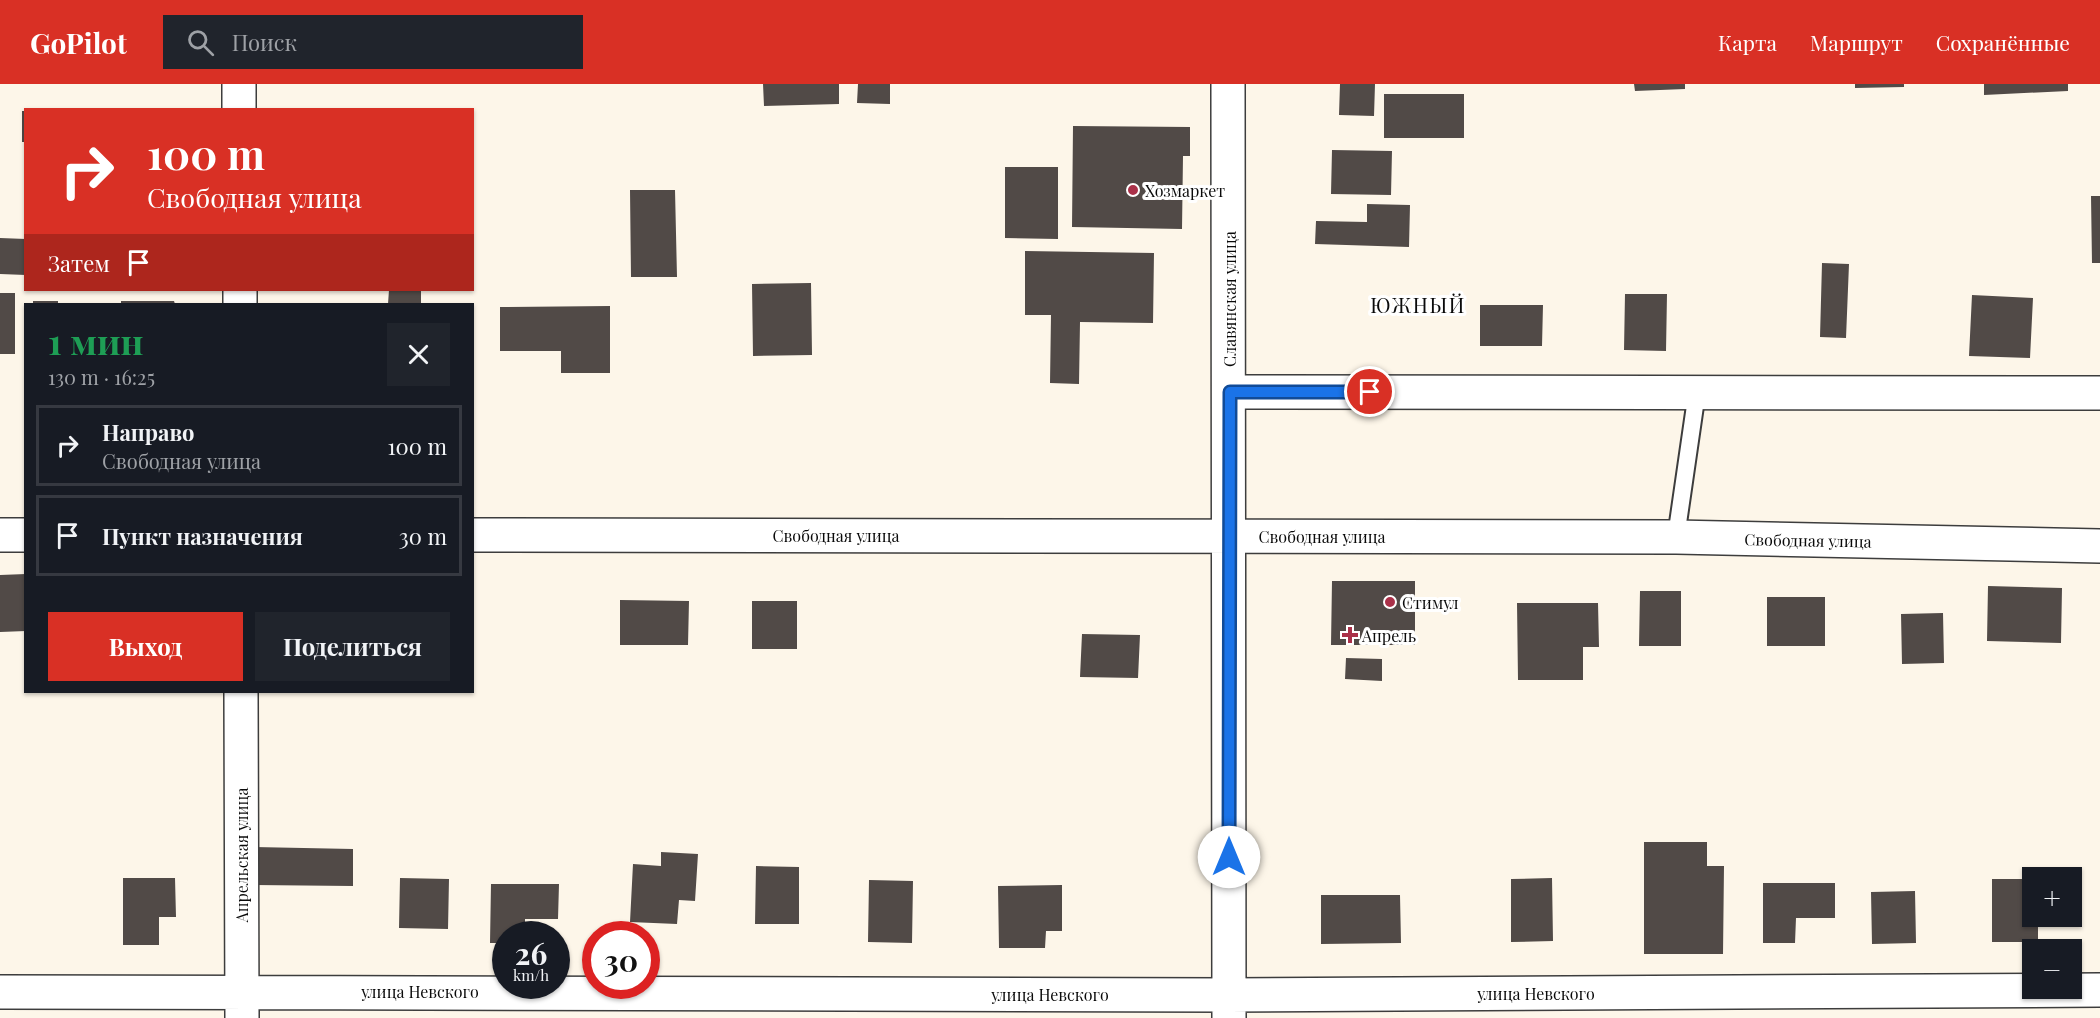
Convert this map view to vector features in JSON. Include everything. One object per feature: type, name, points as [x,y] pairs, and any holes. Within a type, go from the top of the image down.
[{"type":"street","points":[[239,84],[239,108]]},
{"type":"street","name":"Славянская улица","points":[[1228,84],[1229,1006]]},
{"type":"street","points":[[1230,392],[2100,393]]},
{"type":"street","points":[[0,535],[24,535]]},
{"type":"street","name":"Свободная улица","points":[[474,535],[1676,537],[2100,546]]},
{"type":"street","name":"Апрельская улица","points":[[241,693],[242,1004]]},
{"type":"street","name":"улица Невского","points":[[0,992],[242,1004],[1229,1006],[2100,990]]},
{"type":"lane","points":[[1676,537],[1696,392]]},
{"type":"building","points":[[763,84],[839,84],[839,104],[764,106]]},
{"type":"building","points":[[858,84],[890,84],[890,104],[857,103]]},
{"type":"building","points":[[1340,84],[1375,84],[1374,116],[1339,115]]},
{"type":"building","points":[[1634,84],[1685,84],[1685,89],[1635,91]]},
{"type":"building","points":[[1855,84],[1904,84],[1904,87],[1855,88]]},
{"type":"building","points":[[1984,84],[2068,84],[2068,91],[1984,95]]},
{"type":"building","points":[[1384,94],[1464,94],[1464,138],[1384,138]]},
{"type":"building","points":[[22,111],[24,111],[24,142],[22,142]]},
{"type":"building","points":[[1073,126],[1190,127],[1190,156],[1183,156],[1182,229],[1072,227]]},
{"type":"building","points":[[1332,150],[1392,151],[1391,195],[1331,194]]},
{"type":"building","points":[[1005,167],[1058,167],[1058,239],[1005,238]]},
{"type":"building","points":[[630,190],[675,190],[677,277],[631,277]]},
{"type":"building","points":[[2091,196],[2100,196],[2100,263],[2092,263]]},
{"type":"building","points":[[1367,204],[1410,205],[1409,247],[1315,244],[1316,221],[1367,222]]},
{"type":"building","points":[[0,238],[24,239],[24,275],[0,274]]},
{"type":"building","points":[[1025,251],[1154,253],[1153,323],[1080,322],[1079,384],[1050,383],[1051,315],[1025,315]]},
{"type":"building","points":[[1822,263],[1849,264],[1846,338],[1820,337]]},
{"type":"building","points":[[811,283],[812,355],[753,356],[752,284]]},
{"type":"building","points":[[389,291],[421,291],[421,303],[388,303]]},
{"type":"building","points":[[0,293],[15,293],[15,354],[0,354]]},
{"type":"building","points":[[1625,294],[1667,294],[1666,351],[1624,350]]},
{"type":"building","points":[[1972,295],[2033,298],[2030,358],[1969,356]]},
{"type":"building","points":[[33,301],[58,301],[58,303],[33,303]]},
{"type":"building","points":[[121,301],[174,301],[175,303],[121,303]]},
{"type":"building","points":[[1480,305],[1543,305],[1542,346],[1480,346]]},
{"type":"building","points":[[610,306],[610,373],[561,373],[561,351],[500,351],[500,307]]},
{"type":"building","points":[[24,574],[24,631],[0,632],[0,575]]},
{"type":"building","points":[[1332,581],[1415,581],[1415,645],[1331,645]]},
{"type":"building","points":[[1988,586],[2062,588],[2061,643],[1987,641]]},
{"type":"building","points":[[1640,591],[1681,591],[1681,646],[1639,646]]},
{"type":"building","points":[[1767,597],[1825,597],[1825,646],[1767,646]]},
{"type":"building","points":[[620,600],[689,601],[688,645],[620,645]]},
{"type":"building","points":[[752,601],[797,601],[797,649],[752,649]]},
{"type":"building","points":[[1517,603],[1598,603],[1599,647],[1583,647],[1583,680],[1518,680]]},
{"type":"building","points":[[1943,613],[1944,663],[1902,664],[1901,614]]},
{"type":"building","points":[[1082,634],[1140,635],[1138,678],[1080,677]]},
{"type":"building","points":[[1346,658],[1382,659],[1382,681],[1345,679]]},
{"type":"building","points":[[1644,842],[1707,842],[1707,866],[1724,866],[1723,954],[1644,954]]},
{"type":"building","points":[[252,847],[353,849],[353,886],[251,885]]},
{"type":"building","points":[[661,852],[698,854],[695,901],[679,900],[677,924],[660,923],[660,921],[630,921],[633,864],[661,866]]},
{"type":"building","points":[[756,866],[799,867],[799,924],[755,924]]},
{"type":"building","points":[[123,878],[175,878],[176,917],[159,917],[159,945],[123,945]]},
{"type":"building","points":[[400,878],[449,879],[448,929],[399,928]]},
{"type":"building","points":[[1552,878],[1553,941],[1511,942],[1511,879]]},
{"type":"building","points":[[1992,879],[2022,879],[2022,927],[2038,927],[2038,939],[2022,939],[2022,942],[1992,942]]},
{"type":"building","points":[[869,880],[913,881],[912,943],[868,942]]},
{"type":"building","points":[[1763,883],[1835,883],[1835,918],[1796,918],[1795,943],[1763,943]]},
{"type":"building","points":[[491,884],[559,884],[558,919],[492,921],[492,943],[490,943]]},
{"type":"building","points":[[1062,885],[1062,931],[1046,931],[1045,948],[999,948],[998,886]]},
{"type":"building","points":[[1915,891],[1916,943],[1872,944],[1871,892]]},
{"type":"building","points":[[1321,895],[1400,895],[1401,943],[1321,944]]},
{"type":"place","name":"Хозмаркет","points":[[1133,190]]},
{"type":"place","name":"Стимул","points":[[1390,602]]},
{"type":"place","name":"Апрель","points":[[1350,635]]},
{"type":"district","name":"ЮЖНЫЙ","points":[[1418,304]]},
{"type":"route","points":[[1229,857],[1230,392],[1370,392]]}]
